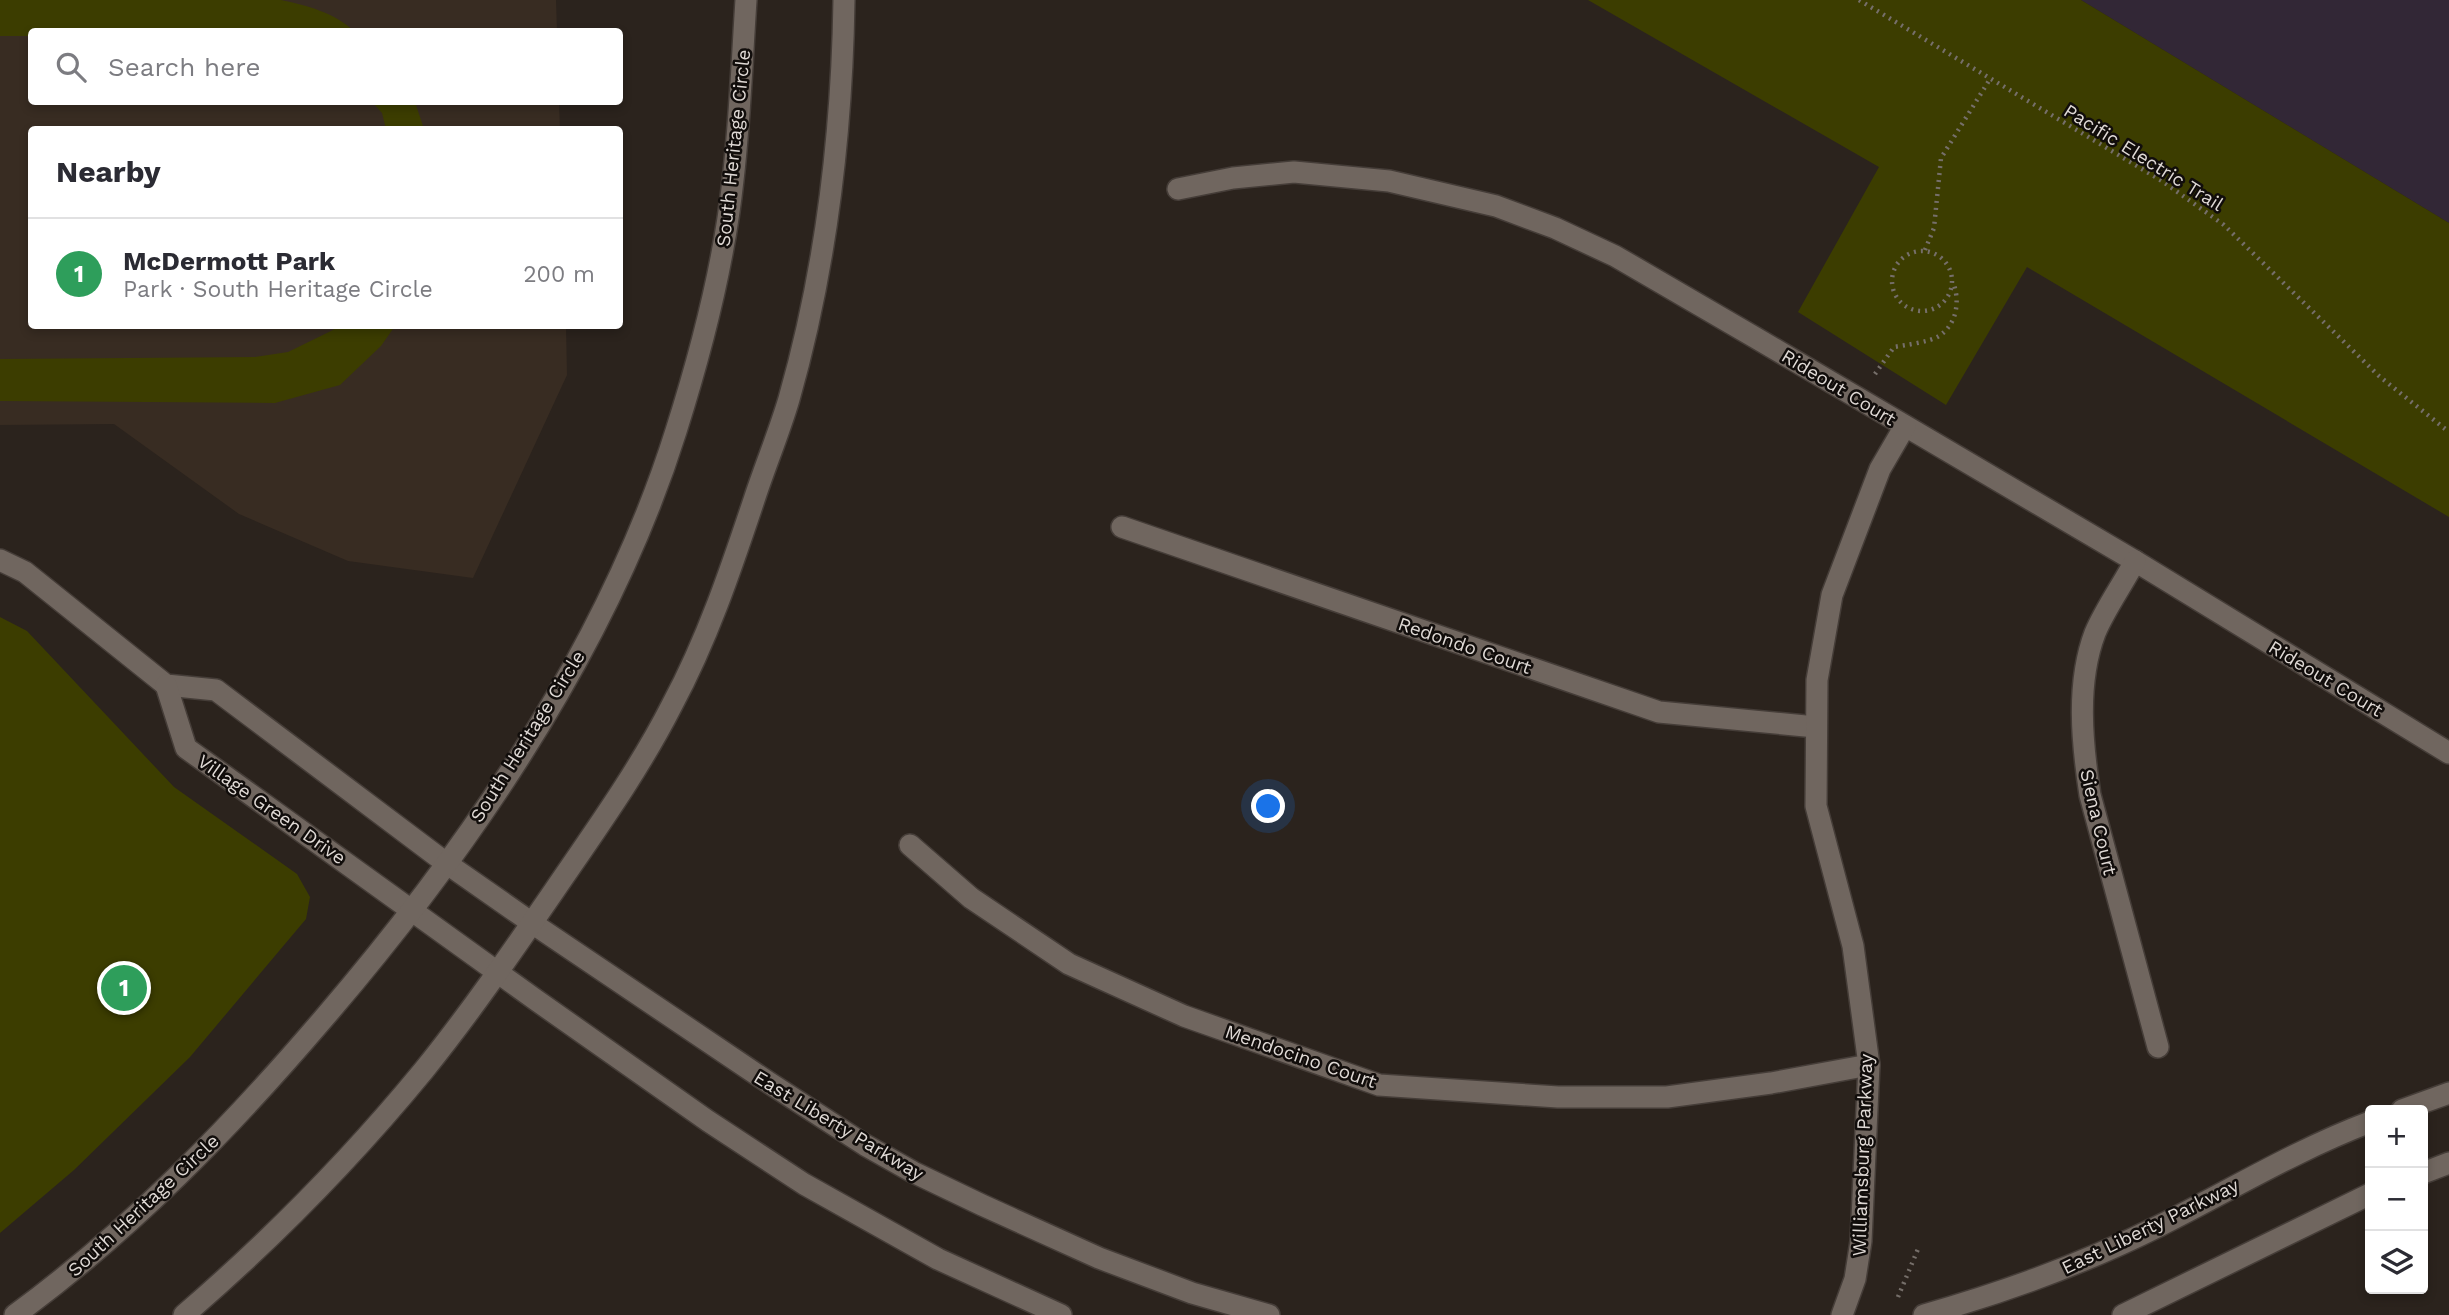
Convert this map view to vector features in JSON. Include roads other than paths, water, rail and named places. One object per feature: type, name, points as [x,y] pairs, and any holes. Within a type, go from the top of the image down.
[{"type":"street","name":"South Heritage Circle","points":[[15,1315],[60,1282],[181,1175],[281,1069],[383,950],[493,795],[550,707],[612,590],[645,514],[676,433],[709,316],[723,252],[733,180],[746,0]]},
{"type":"street","points":[[184,1315],[272,1236],[350,1155],[424,1070],[532,923],[613,804],[672,706],[700,646],[736,556],[788,401],[803,341],[829,210],[838,140],[844,0]]},
{"type":"street","name":"Rideout Court","points":[[1178,190],[1233,177],[1294,172],[1388,181],[1496,206],[1555,228],[1615,256],[2135,561],[2449,753]]},
{"type":"street","name":"Williamsburg Parkway","points":[[1842,1315],[1855,1279],[1861,1241],[1870,1065],[1853,946],[1816,806],[1817,680],[1832,595],[1881,469],[1905,426]]},
{"type":"street","name":"Redondo Court","points":[[1122,527],[1659,712],[1816,727]]},
{"type":"street","points":[[0,560],[25,572],[166,685],[216,690],[446,863]]},
{"type":"street","name":"Siena Court","points":[[2135,561],[2096,632],[2093,643],[2086,673],[2083,715],[2085,760],[2090,795],[2158,1047]]},
{"type":"street","name":"Village Green Drive","points":[[166,685],[186,748],[412,909]]},
{"type":"street","name":"Mendocino Court","points":[[910,845],[971,898],[1069,964],[1184,1016],[1379,1085],[1558,1097],[1667,1097],[1771,1083],[1870,1065]]},
{"type":"street","name":"East Liberty Parkway","points":[[446,863],[779,1089],[865,1145],[913,1172],[1099,1258],[1192,1293],[1269,1315]]},
{"type":"street","points":[[412,909],[697,1114],[804,1184],[939,1259],[1062,1315]]},
{"type":"street","points":[[2416,1105],[2449,1093]]},
{"type":"street","name":"East Liberty Parkway","points":[[1924,1315],[2034,1281],[2082,1261],[2299,1153],[2365,1124]]},
{"type":"street","points":[[2428,1170],[2449,1163]]},
{"type":"street","points":[[2123,1315],[2365,1196]]},
{"type":"place","name":"McDermott Park","points":[[124,988]]}]
